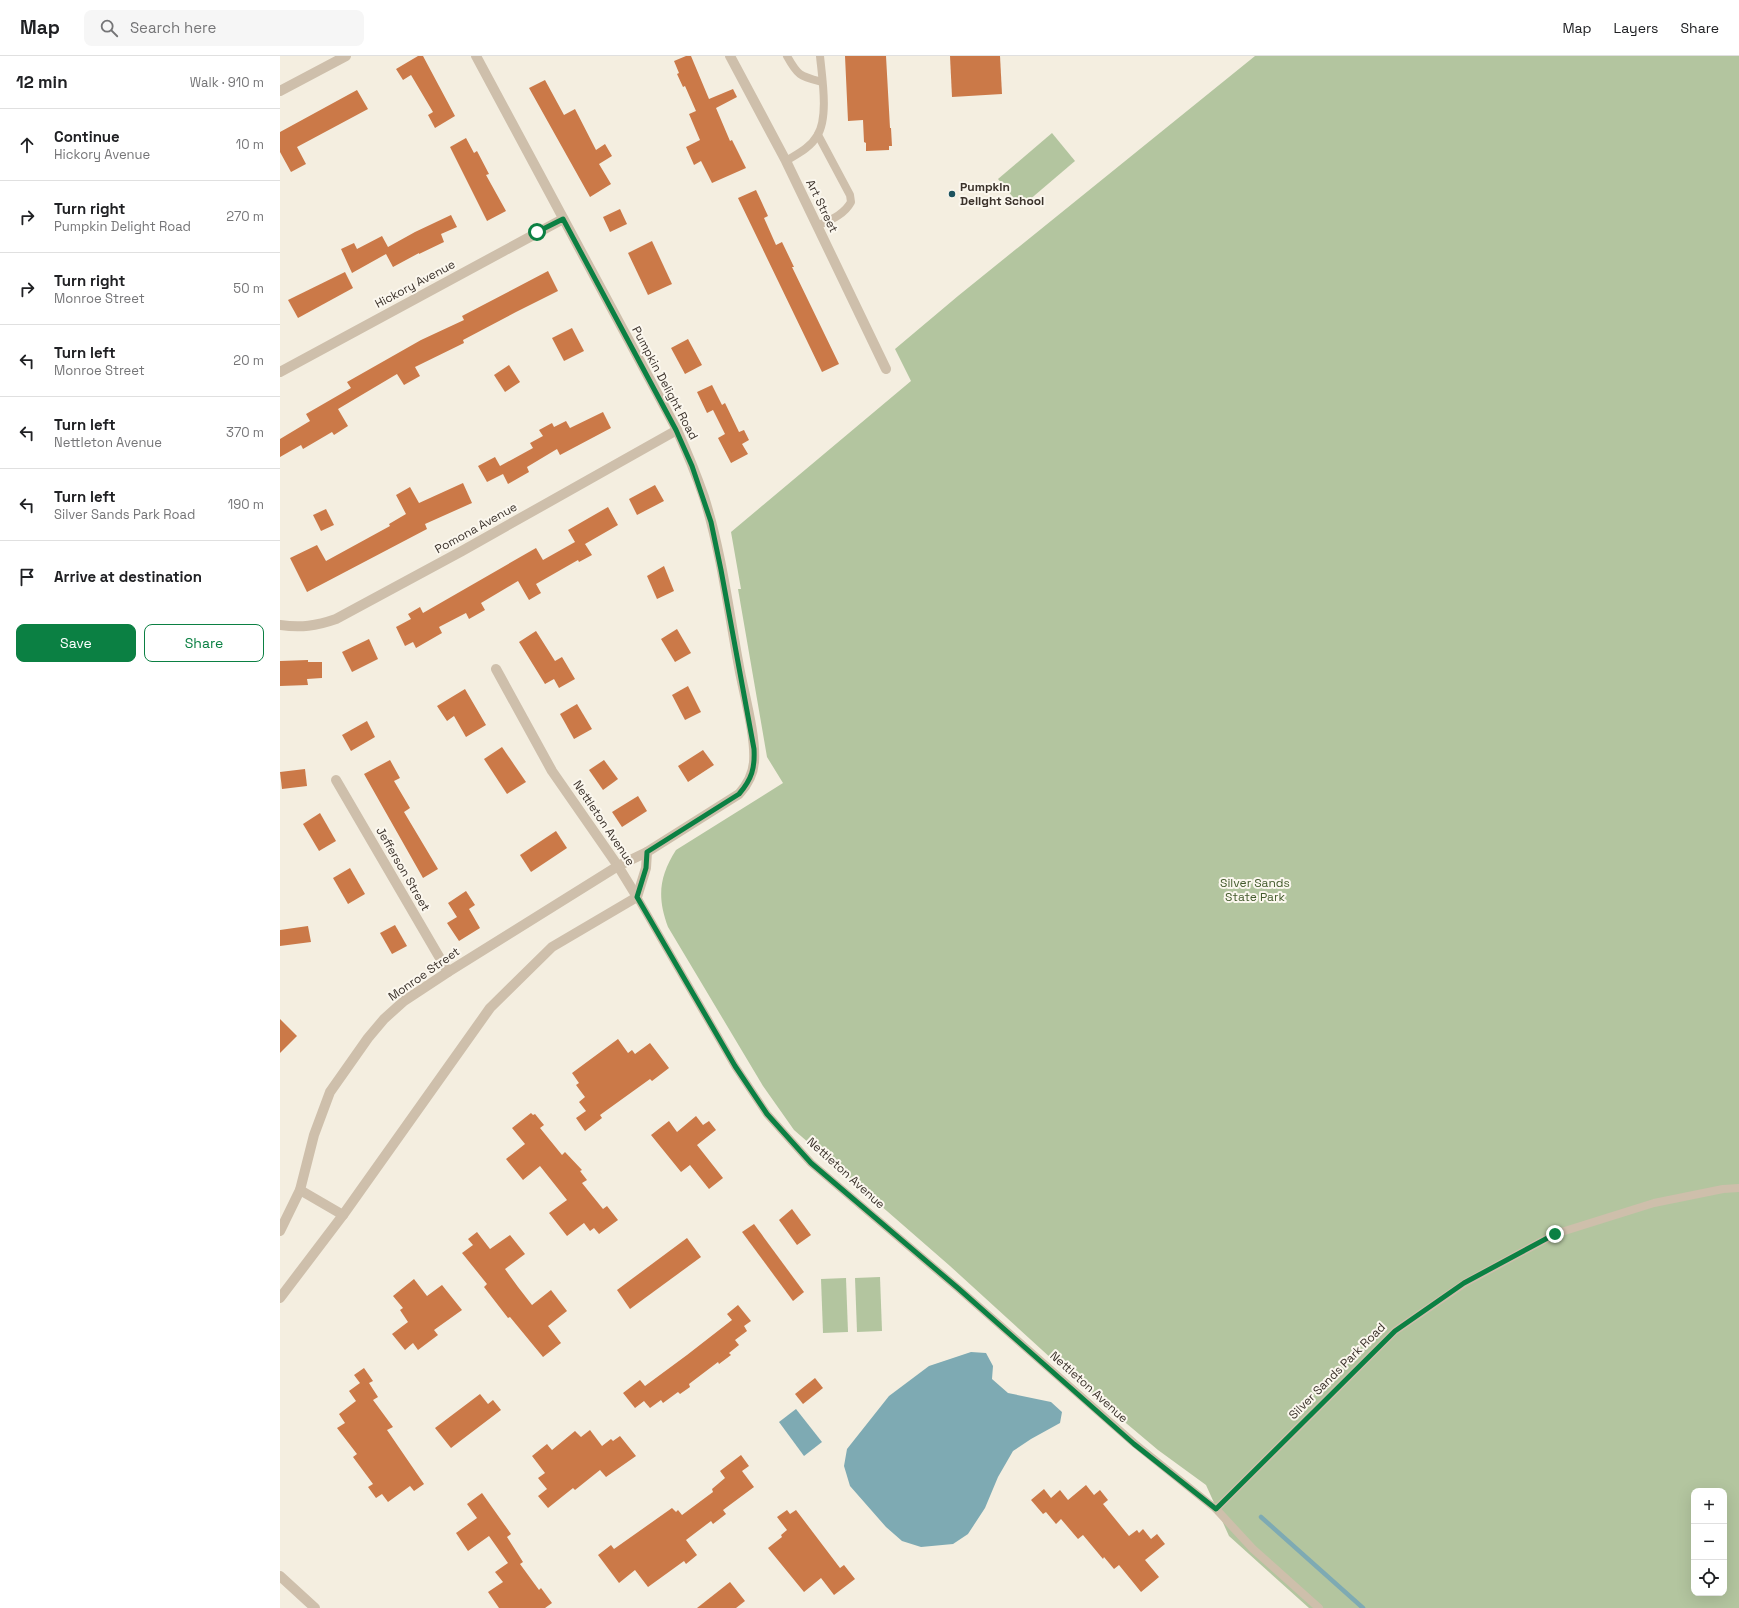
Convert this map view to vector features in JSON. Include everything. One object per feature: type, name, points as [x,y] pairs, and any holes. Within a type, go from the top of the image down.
[{"type":"street","points":[[280,91],[346,56]]},
{"type":"street","name":"Pumpkin Delight Road","points":[[476,56],[676,430],[692,466],[711,522],[748,710],[754,749],[752,774],[748,784],[739,794]]},
{"type":"street","name":"Art Street","points":[[730,56],[786,161],[886,369]]},
{"type":"street","name":"Hickory Avenue","points":[[280,372],[563,219]]},
{"type":"street","name":"Pomona Avenue","points":[[280,625],[293,627],[318,625],[336,618],[469,547],[676,430]]},
{"type":"street","name":"Nettleton Avenue","points":[[496,669],[552,771],[618,866],[637,897]]},
{"type":"street","name":"Jefferson Street","points":[[336,780],[448,972]]},
{"type":"street","name":"Monroe Street","points":[[280,1231],[300,1190],[314,1135],[330,1092],[368,1038],[384,1019],[404,1001],[448,972],[618,866],[647,852],[739,794]]},
{"type":"street","points":[[280,1298],[343,1216],[490,1008],[552,947],[637,897],[646,868],[647,852]]},
{"type":"street","points":[[300,1190],[343,1216]]},
{"type":"street","points":[[280,1576],[315,1608]]},
{"type":"lane","points":[[787,56],[795,71],[805,77],[822,82]]},
{"type":"lane","points":[[786,161],[806,149],[818,136],[822,119],[820,56]]},
{"type":"lane","points":[[817,226],[834,218],[847,209],[851,202],[850,195],[818,136]]},
{"type":"lane","name":"Nettleton Avenue","points":[[637,897],[735,1066],[767,1114],[811,1163],[959,1289],[1134,1444],[1216,1509],[1253,1549],[1319,1608]]},
{"type":"lane","name":"Silver Sands Park Road","points":[[1216,1509],[1395,1331],[1464,1283],[1555,1234],[1654,1203],[1723,1189],[1739,1188]]},
{"type":"green space","name":"Silver Sands State Park","points":[[1255,56],[1739,56],[1739,1608],[1309,1608],[1229,1536],[1206,1485],[1158,1450],[1076,1381],[950,1266],[794,1130],[763,1086],[668,927],[664,916],[661,897],[663,878],[670,860],[676,850],[783,783],[767,757],[738,589],[741,589],[731,532],[911,381],[895,349],[958,296]]},
{"type":"green space","points":[[1052,133],[1075,161],[1021,207],[998,179]]},
{"type":"green space","points":[[880,1277],[882,1331],[857,1332],[855,1278]]},
{"type":"green space","points":[[846,1278],[848,1332],[823,1333],[821,1279]]},
{"type":"water","points":[[971,1352],[986,1353],[993,1366],[992,1379],[1008,1393],[1051,1402],[1062,1412],[1060,1423],[1013,1451],[998,1477],[985,1508],[968,1534],[953,1544],[921,1547],[902,1541],[886,1527],[850,1486],[844,1466],[847,1449],[889,1396],[929,1366]]},
{"type":"water","points":[[796,1409],[822,1442],[804,1456],[779,1422]]},
{"type":"building","points":[[418,56],[423,56],[455,116],[435,128],[428,115],[433,112],[411,75],[403,80],[396,69]]},
{"type":"building","points":[[686,56],[691,56],[709,99],[733,89],[737,97],[716,108],[730,141],[732,140],[746,168],[712,183],[701,161],[694,165],[686,147],[700,140],[689,114],[696,111],[685,86],[683,87],[677,74],[679,73],[674,61]]},
{"type":"building","points":[[845,56],[886,56],[892,146],[889,146],[889,150],[866,151],[863,120],[848,121]]},
{"type":"building","points":[[950,56],[1000,56],[1002,94],[952,97]]},
{"type":"building","points":[[545,80],[564,115],[575,109],[596,150],[605,144],[612,156],[599,164],[611,184],[590,197],[529,88]]},
{"type":"building","points":[[357,90],[368,109],[297,147],[306,164],[291,172],[280,152],[280,132]]},
{"type":"building","points":[[466,138],[474,153],[477,151],[489,174],[486,175],[506,211],[487,221],[450,147]]},
{"type":"building","points":[[756,190],[768,216],[764,218],[776,245],[782,242],[794,267],[792,267],[839,364],[822,372],[738,198]]},
{"type":"building","points":[[620,209],[627,224],[610,232],[603,217]]},
{"type":"building","points":[[451,215],[457,227],[441,234],[444,242],[393,267],[386,254],[352,273],[341,249],[354,243],[357,249],[382,236],[388,247]]},
{"type":"building","points":[[652,241],[672,284],[648,295],[628,253]]},
{"type":"building","points":[[548,271],[558,291],[463,340],[464,343],[415,367],[420,376],[404,385],[397,374],[338,409],[348,426],[334,435],[332,432],[303,449],[301,445],[280,457],[280,439],[310,421],[306,414],[351,388],[347,382],[421,340],[464,320],[462,316]]},
{"type":"building","points":[[345,272],[353,288],[298,318],[288,300]]},
{"type":"building","points":[[572,328],[584,351],[564,361],[552,338]]},
{"type":"building","points":[[688,339],[702,365],[685,374],[671,348]]},
{"type":"building","points":[[509,365],[520,382],[505,392],[494,375]]},
{"type":"building","points":[[712,385],[722,405],[725,403],[739,432],[744,430],[749,440],[742,444],[748,454],[731,463],[718,438],[725,434],[713,410],[707,413],[697,392]]},
{"type":"building","points":[[603,412],[611,428],[560,455],[557,449],[527,467],[529,472],[508,484],[503,474],[487,482],[478,466],[495,457],[500,466],[533,448],[530,443],[543,436],[539,430],[552,423],[554,427],[566,421],[570,428]]},
{"type":"building","points":[[463,483],[472,503],[425,524],[427,529],[307,592],[290,558],[317,545],[326,561],[390,526],[389,524],[406,514],[396,495],[410,487],[419,503]]},
{"type":"building","points":[[655,485],[664,501],[637,515],[629,499]]},
{"type":"building","points":[[608,507],[618,525],[585,544],[592,555],[579,562],[578,560],[536,584],[541,593],[529,600],[518,581],[481,603],[485,610],[469,619],[466,613],[439,627],[442,633],[416,648],[413,642],[405,646],[396,627],[411,619],[408,614],[420,607],[423,613],[536,548],[543,560],[575,542],[568,530]]},
{"type":"building","points":[[326,509],[334,525],[321,531],[313,515]]},
{"type":"building","points":[[664,566],[674,591],[657,599],[647,576]]},
{"type":"building","points":[[677,629],[691,653],[675,662],[661,639]]},
{"type":"building","points":[[536,631],[555,661],[562,657],[575,679],[559,688],[554,679],[545,684],[519,642]]},
{"type":"building","points":[[369,639],[378,659],[352,672],[342,652]]},
{"type":"building","points":[[308,660],[308,662],[322,662],[322,678],[307,679],[308,685],[280,686],[280,661]]},
{"type":"building","points":[[688,686],[701,712],[685,720],[672,695]]},
{"type":"building","points":[[465,689],[486,725],[466,737],[454,716],[447,721],[437,706]]},
{"type":"building","points":[[577,704],[592,729],[574,739],[560,714]]},
{"type":"building","points":[[367,721],[375,737],[351,751],[342,735]]},
{"type":"building","points":[[502,747],[526,782],[507,794],[484,759]]},
{"type":"building","points":[[703,750],[714,765],[688,782],[678,766]]},
{"type":"building","points":[[390,760],[400,778],[394,781],[410,808],[404,812],[438,869],[423,878],[364,774]]},
{"type":"building","points":[[604,760],[618,779],[603,790],[589,770]]},
{"type":"building","points":[[305,769],[307,786],[282,789],[280,772]]},
{"type":"building","points":[[638,796],[647,811],[622,827],[612,812]]},
{"type":"building","points":[[320,813],[336,841],[319,851],[303,824]]},
{"type":"building","points":[[556,831],[567,848],[531,872],[520,855]]},
{"type":"building","points":[[350,868],[365,894],[348,904],[333,878]]},
{"type":"building","points":[[466,891],[475,905],[469,909],[480,928],[459,941],[447,923],[457,917],[448,903]]},
{"type":"building","points":[[395,925],[407,946],[392,954],[380,933]]},
{"type":"building","points":[[308,926],[311,942],[280,946],[280,930]]},
{"type":"building","points":[[280,1019],[297,1036],[280,1053]]},
{"type":"building","points":[[618,1039],[628,1053],[632,1050],[635,1054],[650,1043],[669,1068],[652,1081],[650,1079],[600,1115],[602,1118],[585,1131],[576,1118],[586,1111],[579,1102],[585,1097],[576,1085],[579,1083],[572,1073]]},
{"type":"building","points":[[531,1113],[533,1115],[535,1114],[544,1125],[540,1128],[562,1155],[565,1152],[582,1170],[580,1171],[587,1180],[582,1183],[603,1209],[607,1206],[618,1220],[599,1234],[594,1228],[590,1231],[584,1223],[567,1236],[549,1213],[567,1200],[540,1166],[523,1180],[506,1159],[525,1144],[512,1128]]},
{"type":"building","points":[[696,1116],[703,1125],[709,1121],[716,1130],[697,1145],[723,1178],[709,1189],[690,1165],[681,1172],[651,1135],[669,1121],[677,1132]]},
{"type":"building","points":[[792,1209],[811,1235],[797,1245],[779,1220]]},
{"type":"building","points":[[754,1224],[804,1292],[793,1301],[742,1232]]},
{"type":"building","points":[[477,1232],[490,1249],[510,1235],[525,1254],[505,1269],[518,1287],[532,1305],[551,1290],[567,1311],[548,1326],[561,1343],[543,1357],[510,1317],[508,1318],[484,1287],[487,1284],[462,1253],[473,1245],[468,1239]]},
{"type":"building","points":[[687,1238],[701,1257],[630,1309],[617,1290]]},
{"type":"building","points":[[414,1279],[427,1296],[442,1285],[462,1310],[434,1330],[438,1335],[418,1350],[413,1343],[405,1350],[392,1334],[408,1322],[400,1310],[403,1308],[393,1296]]},
{"type":"building","points":[[738,1305],[751,1321],[744,1326],[747,1331],[735,1340],[739,1345],[729,1353],[731,1355],[719,1364],[718,1362],[689,1384],[690,1387],[680,1394],[678,1392],[663,1403],[661,1400],[650,1408],[644,1401],[635,1408],[623,1393],[640,1380],[645,1386],[687,1355],[732,1320],[727,1314]]},
{"type":"building","points":[[364,1368],[373,1381],[369,1383],[378,1397],[373,1400],[393,1427],[387,1430],[424,1484],[414,1491],[410,1486],[388,1502],[382,1494],[376,1498],[368,1487],[373,1484],[353,1457],[357,1454],[337,1428],[345,1423],[339,1414],[356,1401],[349,1391],[360,1383],[354,1375]]},
{"type":"building","points":[[815,1378],[823,1388],[803,1404],[795,1394]]},
{"type":"building","points":[[480,1394],[488,1404],[493,1400],[501,1410],[451,1448],[435,1428]]},
{"type":"building","points":[[590,1430],[602,1446],[611,1439],[613,1441],[620,1436],[636,1456],[606,1477],[600,1470],[575,1490],[573,1488],[548,1508],[538,1496],[547,1489],[538,1478],[545,1473],[532,1456],[547,1444],[552,1450],[575,1431],[581,1437]]},
{"type":"building","points":[[741,1455],[749,1466],[742,1471],[754,1487],[723,1510],[726,1514],[713,1524],[711,1521],[686,1540],[697,1555],[686,1564],[684,1561],[648,1587],[635,1570],[619,1583],[598,1555],[611,1545],[614,1549],[672,1508],[676,1512],[678,1510],[682,1515],[713,1492],[712,1489],[725,1478],[720,1471]]},
{"type":"building","points":[[1086,1485],[1094,1495],[1100,1490],[1108,1500],[1103,1504],[1129,1536],[1137,1530],[1139,1533],[1143,1529],[1151,1539],[1157,1534],[1165,1544],[1145,1560],[1159,1577],[1141,1592],[1119,1565],[1114,1569],[1104,1557],[1103,1559],[1083,1535],[1078,1539],[1061,1519],[1056,1524],[1046,1512],[1043,1514],[1031,1500],[1044,1489],[1051,1498],[1060,1490],[1068,1500]]},
{"type":"building","points":[[482,1493],[511,1534],[507,1537],[523,1562],[520,1564],[539,1590],[541,1588],[552,1603],[545,1608],[499,1608],[488,1592],[503,1582],[495,1572],[508,1563],[489,1536],[468,1551],[456,1533],[477,1518],[467,1504]]},
{"type":"building","points":[[787,1510],[790,1514],[796,1510],[840,1568],[844,1565],[855,1579],[834,1595],[821,1578],[804,1592],[768,1548],[782,1537],[781,1535],[787,1530],[777,1517]]},
{"type":"building","points":[[730,1582],[745,1601],[736,1608],[697,1608]]},
{"type":"waterway","points":[[1261,1517],[1363,1608]]},
{"type":"place","name":"Pumpkin Delight School","points":[[952,194]]},
{"type":"route","points":[[537,232],[563,219],[676,430],[692,466],[704,497],[711,522],[748,710],[754,749],[752,774],[748,784],[739,794],[647,852],[646,868],[637,897],[735,1066],[767,1114],[811,1163],[959,1289],[1134,1444],[1216,1509],[1395,1331],[1464,1283],[1555,1234]]}]
